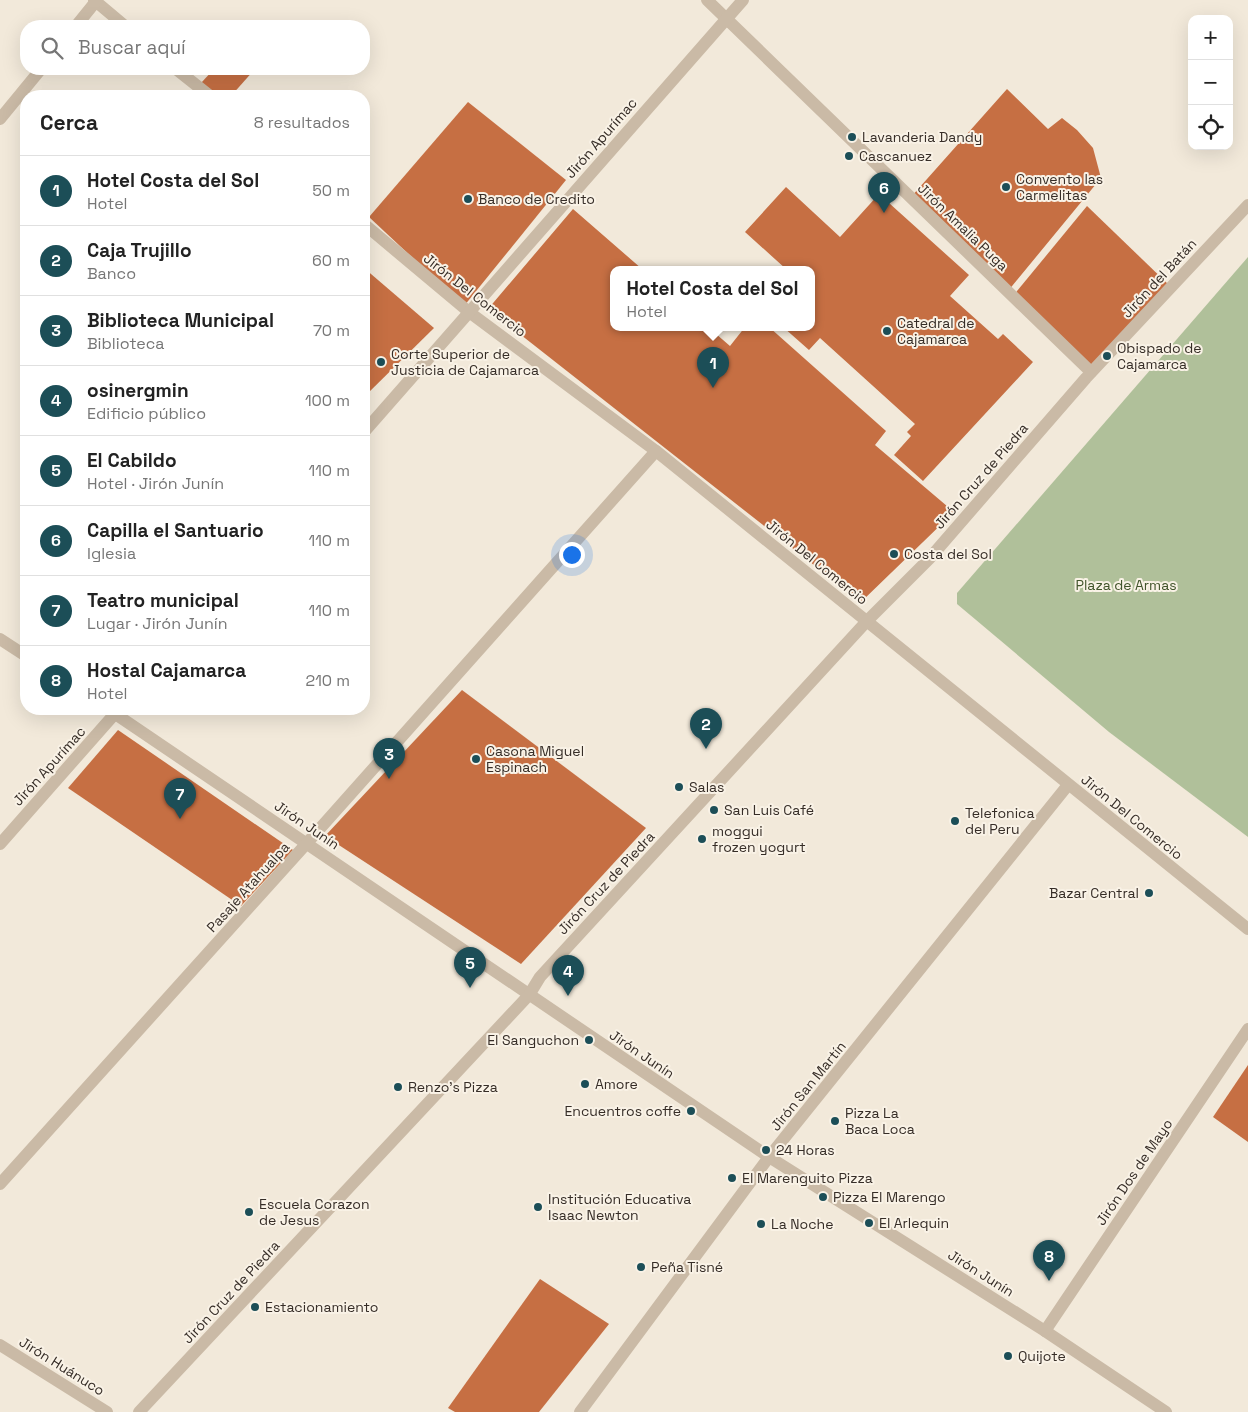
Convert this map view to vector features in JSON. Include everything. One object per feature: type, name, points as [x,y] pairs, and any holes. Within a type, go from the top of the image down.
[{"type":"street","name":"Jirón Amalia Puga","points":[[708,0],[1091,372]]},
{"type":"street","name":"Jirón Apurímac","points":[[370,425],[743,0]]},
{"type":"street","points":[[81,20],[96,1],[118,20]]},
{"type":"street","points":[[24,90],[36,75]]},
{"type":"street","points":[[184,75],[202,90]]},
{"type":"street","points":[[0,119],[20,95]]},
{"type":"street","name":"Jirón del Batán","points":[[1091,372],[1248,205]]},
{"type":"street","name":"Jirón Del Comercio","points":[[370,229],[469,312],[656,451],[1248,929]]},
{"type":"street","name":"Jirón Cruz de Piedra","points":[[139,1412],[529,995],[540,977],[867,621],[929,559],[1091,372]]},
{"type":"street","name":"Pasaje Atahualpa","points":[[0,1184],[656,451]]},
{"type":"street","points":[[0,639],[20,652]]},
{"type":"street","name":"Jirón Apurímac","points":[[0,844],[110,715]]},
{"type":"street","name":"Jirón Junín","points":[[121,715],[769,1158],[1044,1331],[1166,1412]]},
{"type":"street","name":"Jirón San Martín","points":[[580,1412],[769,1158],[1068,785]]},
{"type":"street","name":"Jirón Dos de Mayo","points":[[1044,1331],[1248,1029]]},
{"type":"street","name":"Jirón Huánuco","points":[[0,1345],[107,1412]]},
{"type":"green space","name":"Plaza de Armas","points":[[1248,257],[1248,837],[1109,732],[957,604],[957,593]]},
{"type":"building","points":[[208,75],[250,75],[236,90],[209,90],[201,83]]},
{"type":"building","name":"Convento las Carmelitas","points":[[1007,89],[1048,129],[1062,118],[1077,130],[1093,148],[1101,178],[1008,291],[911,197]]},
{"type":"building","name":"Banco de Credito","points":[[468,102],[566,180],[464,306],[370,218]]},
{"type":"building","name":"Catedral de Cajamarca","points":[[786,187],[840,237],[879,194],[969,275],[950,296],[998,339],[1003,334],[1033,362],[923,481],[894,455],[911,436],[907,432],[915,424],[820,338],[809,350],[788,331],[815,331],[815,266],[783,266],[745,232]]},
{"type":"building","name":"Obispado de Cajamarca","points":[[1087,206],[1171,287],[1091,372],[1013,296]]},
{"type":"building","points":[[573,209],[639,266],[610,266],[610,331],[713,331],[730,346],[742,331],[774,331],[886,431],[875,445],[954,512],[861,602],[488,309]]},
{"type":"building","name":"Corte Superior de Justicia de Cajamarca","points":[[370,273],[434,328],[370,391]]},
{"type":"building","name":"Casona Miguel Espinach","points":[[462,690],[646,828],[521,964],[325,836]]},
{"type":"building","points":[[118,730],[293,850],[241,906],[68,788]]},
{"type":"building","points":[[1248,1065],[1248,1142],[1213,1117]]},
{"type":"building","points":[[540,1279],[609,1324],[539,1412],[455,1412],[448,1408]]},
{"type":"place","name":"Lavanderia Dandy","points":[[852,137]]},
{"type":"place","name":"Cascanuez","points":[[849,156]]},
{"type":"place","name":"Convento las Carmelitas","points":[[1006,187]]},
{"type":"place","name":"Banco de Credito","points":[[468,199]]},
{"type":"place","name":"Capilla el Santuario","points":[[884,213]]},
{"type":"place","name":"Catedral de Cajamarca","points":[[887,331]]},
{"type":"place","name":"Obispado de Cajamarca","points":[[1107,356]]},
{"type":"place","name":"Corte Superior de Justicia de Cajamarca","points":[[381,362]]},
{"type":"place","name":"Hotel Costa del Sol","points":[[713,388]]},
{"type":"place","name":"Costa del Sol","points":[[894,554]]},
{"type":"place","name":"Caja Trujillo","points":[[706,749]]},
{"type":"place","name":"Casona Miguel Espinach","points":[[476,759]]},
{"type":"place","name":"Biblioteca Municipal","points":[[389,779]]},
{"type":"place","name":"Salas","points":[[679,787]]},
{"type":"place","name":"San Luis Café","points":[[714,810]]},
{"type":"place","name":"Teatro municipal","points":[[180,819]]},
{"type":"place","name":"Telefonica del Peru","points":[[955,821]]},
{"type":"place","name":"moggui frozen yogurt","points":[[702,839]]},
{"type":"place","name":"Bazar Central","points":[[1149,893]]},
{"type":"place","name":"El Cabildo","points":[[470,988]]},
{"type":"place","name":"osinergmin","points":[[568,996]]},
{"type":"place","name":"El Sanguchon","points":[[589,1040]]},
{"type":"place","name":"Amore","points":[[585,1084]]},
{"type":"place","name":"Renzo's Pizza","points":[[398,1087]]},
{"type":"place","name":"Encuentros coffe","points":[[691,1111]]},
{"type":"place","name":"Pizza La Baca Loca","points":[[835,1121]]},
{"type":"place","name":"24 Horas","points":[[766,1150]]},
{"type":"place","name":"El Marenguito Pizza","points":[[732,1178]]},
{"type":"place","name":"Pizza El Marengo","points":[[823,1197]]},
{"type":"place","name":"Institución Educativa Isaac Newton","points":[[538,1207]]},
{"type":"place","name":"Escuela Corazon de Jesus","points":[[249,1212]]},
{"type":"place","name":"El Arlequin","points":[[869,1223]]},
{"type":"place","name":"La Noche","points":[[761,1224]]},
{"type":"place","name":"Peña Tisné","points":[[641,1267]]},
{"type":"place","name":"Hostal Cajamarca","points":[[1049,1281]]},
{"type":"place","name":"Estacionamiento","points":[[255,1307]]},
{"type":"place","name":"Quijote","points":[[1008,1356]]}]
